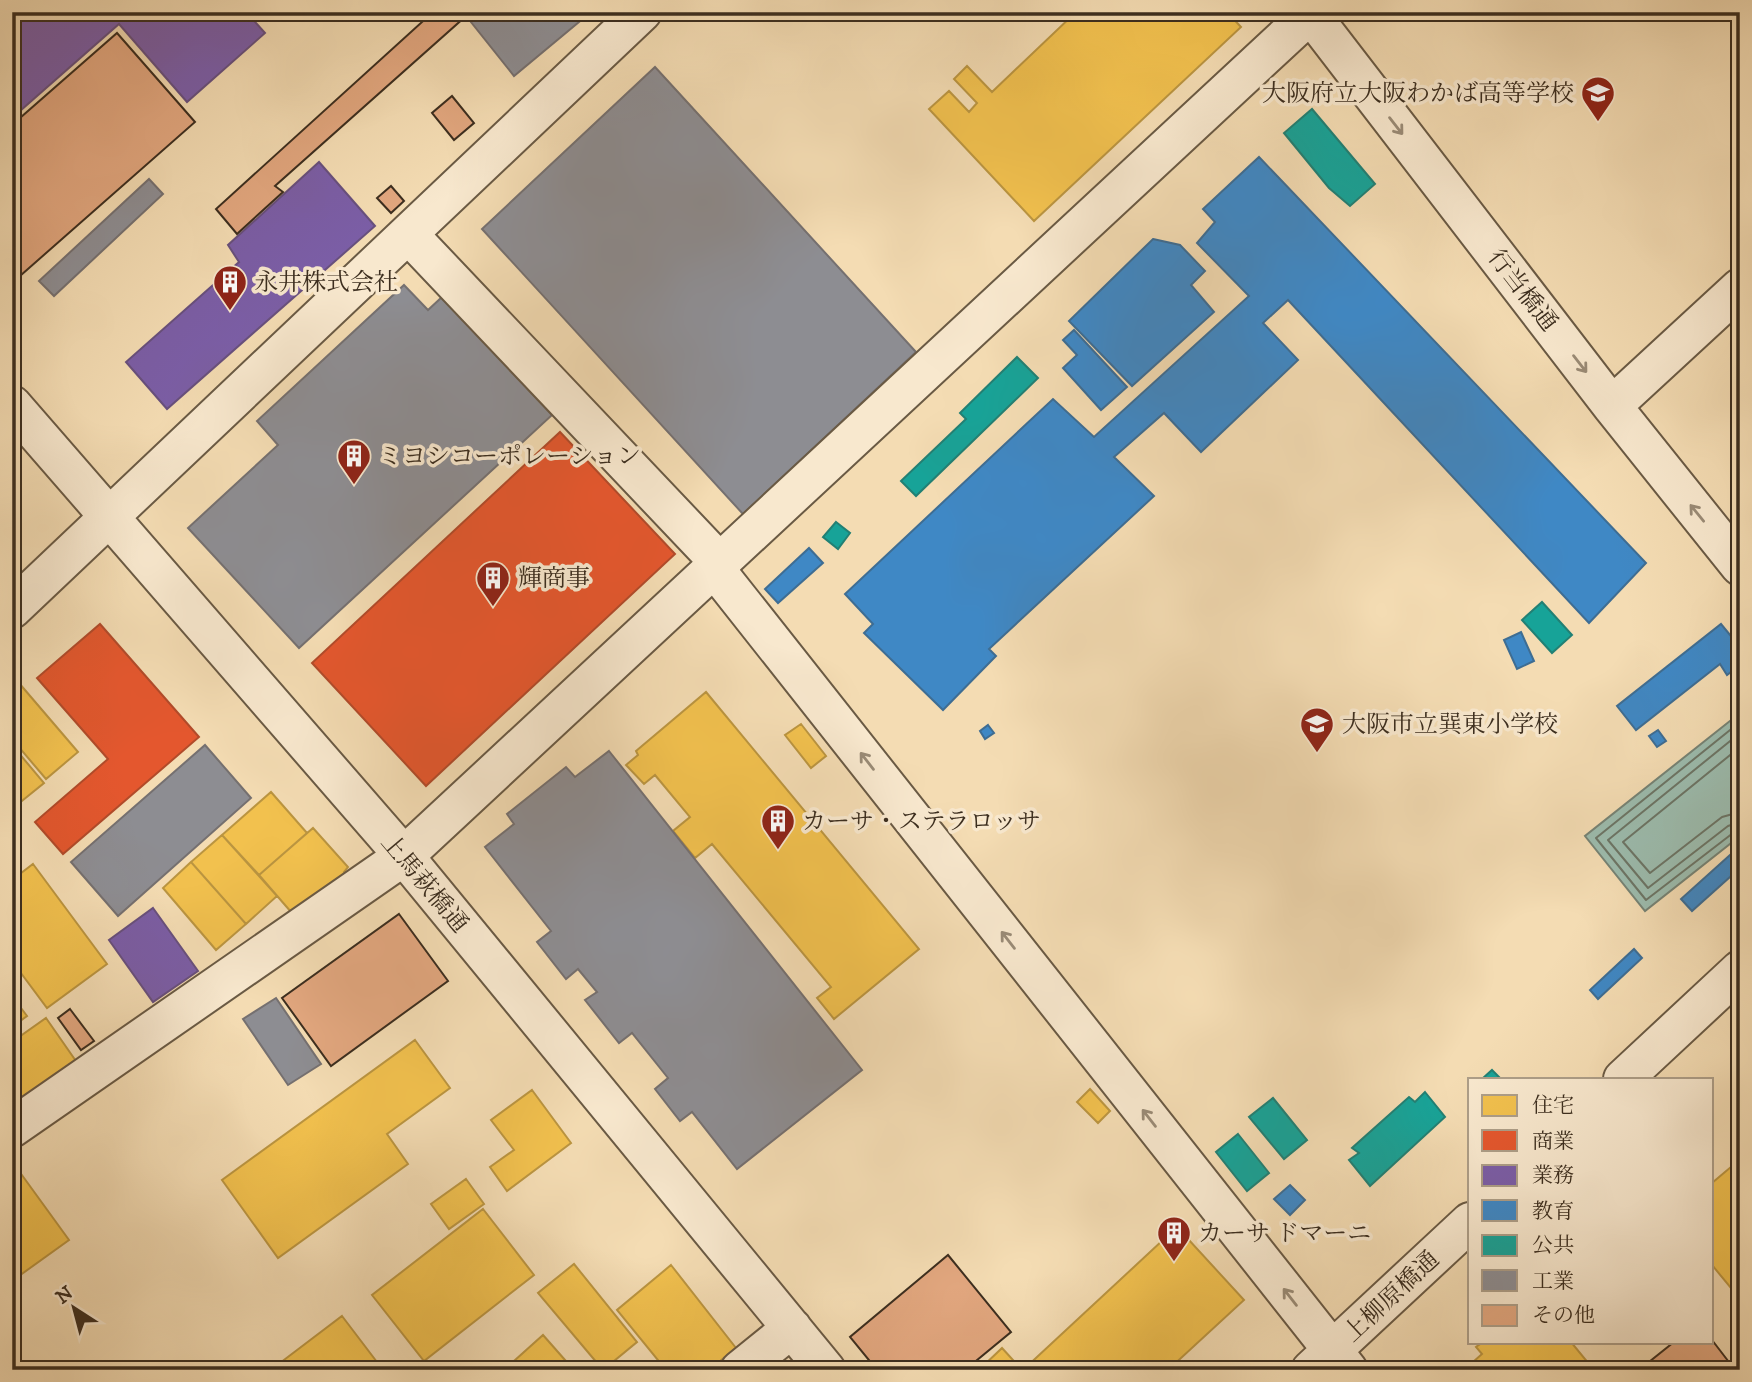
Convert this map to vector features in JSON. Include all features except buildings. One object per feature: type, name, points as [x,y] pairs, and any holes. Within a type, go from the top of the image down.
[{"type":"street","points":[[12,609],[642,12]]},
{"type":"street","points":[[12,1128],[404,856],[718,567],[1309,13]]},
{"type":"street","name":"行当橋通","points":[[1309,13],[1612,406],[1740,566]]},
{"type":"street","points":[[409,235],[718,567],[1331,1363]]},
{"type":"street","points":[[1612,406],[1740,288]]},
{"type":"street","name":"上馬萩橋通","points":[[12,405],[404,856],[826,1370]]},
{"type":"street","points":[[1624,1078],[1740,970]]},
{"type":"street","name":"上柳原橋通","points":[[1331,1363],[1468,1224]]},
{"type":"street","points":[[740,1370],[792,1328]]},
{"type":"water","points":[[1740,713],[1740,836],[1645,911],[1585,836]]},
{"type":"place","name":"大阪府立大阪わかば高等学校","points":[[1598,123]]},
{"type":"place","name":"永井株式会社","points":[[230,312]]},
{"type":"place","name":"ミヨシコーポレーション","points":[[354,486]]},
{"type":"place","name":"輝商事","points":[[493,608]]},
{"type":"place","name":"大阪市立巽東小学校","points":[[1317,754]]},
{"type":"place","name":"カーサ・ステラロッサ","points":[[778,851]]},
{"type":"place","name":"カーサ ドマーニ","points":[[1174,1263]]}]
